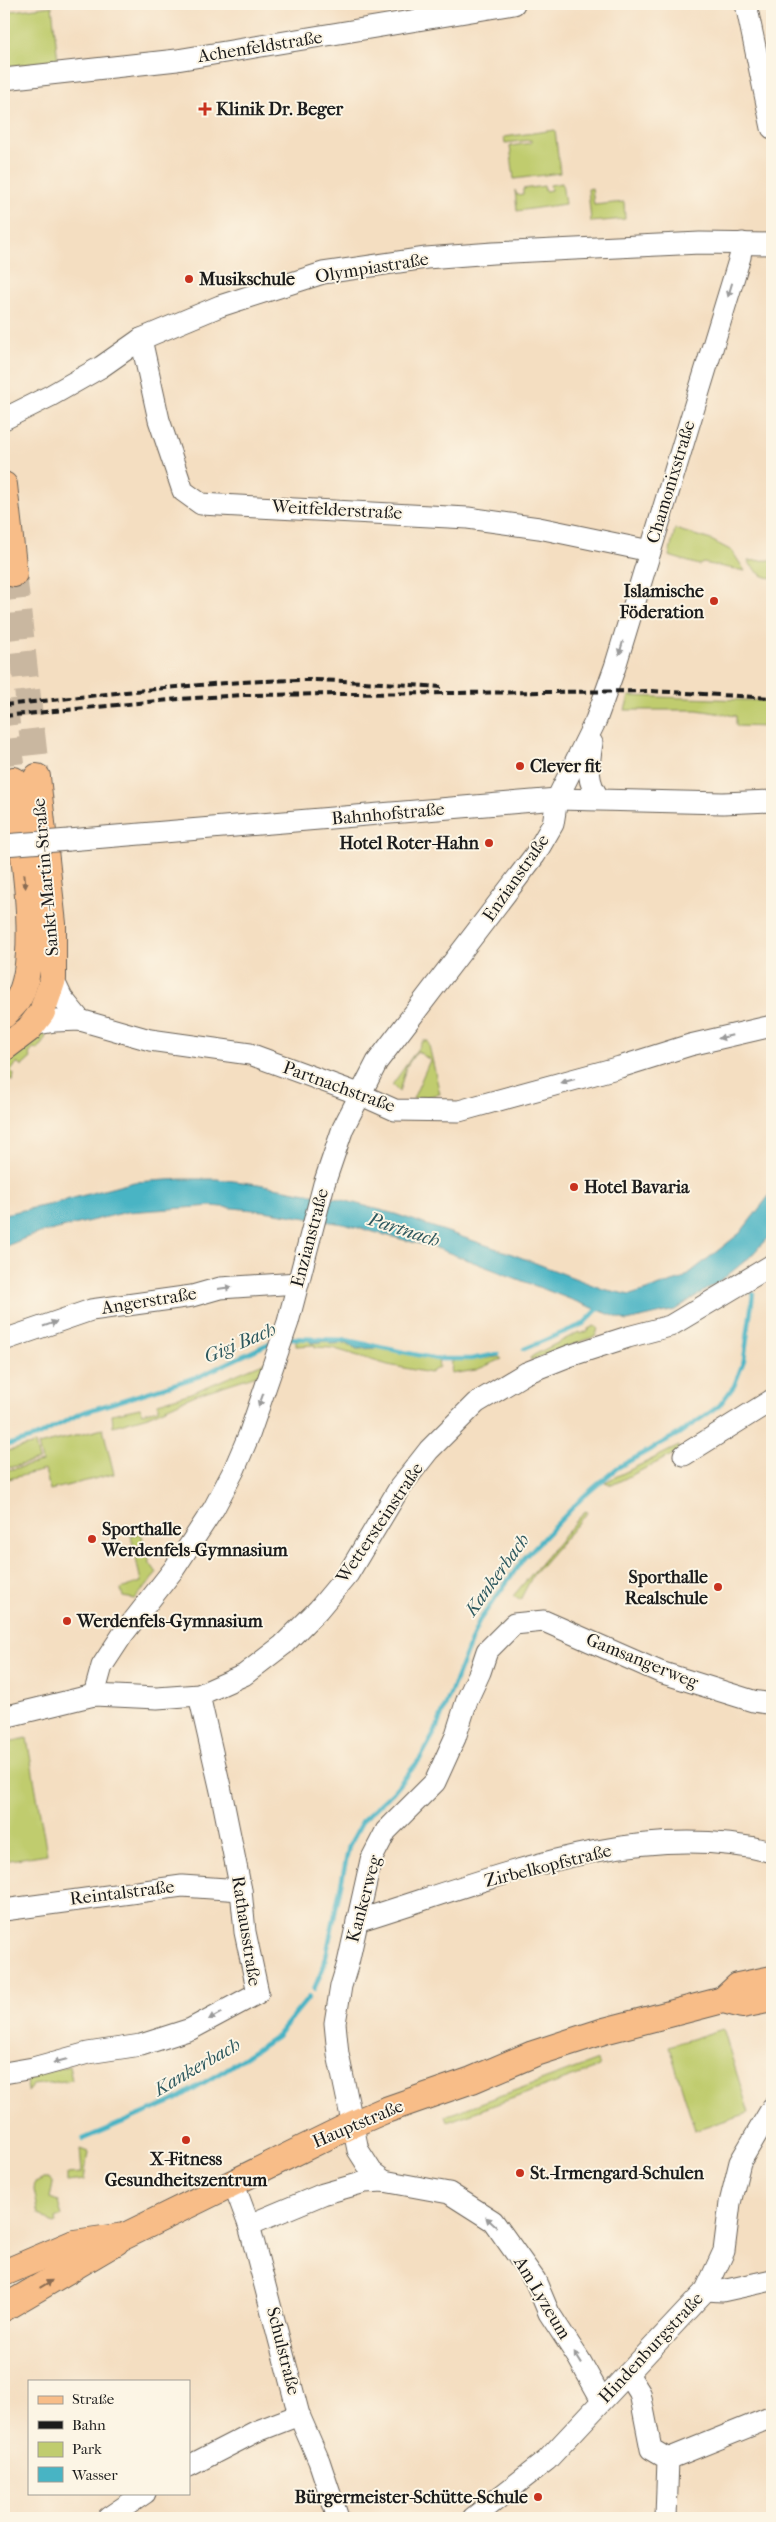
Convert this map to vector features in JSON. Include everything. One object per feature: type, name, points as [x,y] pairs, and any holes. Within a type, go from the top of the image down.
[{"type":"main road","points":[[4,484],[14,574]]},
{"type":"main road","name":"Sankt-Martin-Straße","points":[[4,1015],[17,1001],[24,982],[29,958],[25,778],[53,924],[53,980],[42,1012],[29,1029],[4,1048]]},
{"type":"main road","name":"Hauptstraße","points":[[4,2273],[74,2243],[125,2236],[384,2110],[472,2080],[542,2051],[617,2027],[723,2000],[738,1986],[772,1978]]},
{"type":"main road","name":"Hauptstraße","points":[[723,2000],[742,2005],[772,2000]]},
{"type":"main road","points":[[4,2308],[125,2236]]},
{"type":"street","name":"Achenfeldstraße","points":[[4,79],[177,60],[514,4]]},
{"type":"street","points":[[746,4],[772,128]]},
{"type":"street","name":"Olympiastraße","points":[[4,418],[50,396],[93,372],[141,339],[220,306],[323,273],[426,258],[484,253],[742,243],[772,244]]},
{"type":"street","name":"Chamonixstraße","points":[[557,799],[596,720],[615,667],[740,257],[742,243]]},
{"type":"street","name":"Weitfelderstraße","points":[[141,339],[159,420],[182,491],[201,504],[468,518],[539,528],[650,551]]},
{"type":"street","name":"Chamonixstraße","points":[[596,720],[589,766],[591,786],[600,799]]},
{"type":"street","name":"Bahnhofstraße","points":[[4,845],[557,799],[723,803],[772,801]]},
{"type":"street","name":"Enzianstraße","points":[[94,1695],[102,1666],[123,1634],[174,1569],[214,1508],[234,1470],[288,1322],[324,1184],[343,1128],[359,1094],[377,1062],[535,856],[553,824],[557,799]]},
{"type":"street","points":[[53,980],[62,998],[80,1020]]},
{"type":"street","name":"Partnachstraße","points":[[29,1029],[38,1024],[80,1020],[150,1040],[250,1054],[359,1094],[395,1110],[459,1111],[690,1045],[772,1026]]},
{"type":"street","name":"Wettersteinstraße","points":[[4,1717],[94,1695],[156,1698],[199,1695],[244,1675],[283,1645],[318,1610],[348,1574],[400,1486],[429,1450],[476,1403],[526,1373],[569,1356],[670,1326],[771,1266]]},
{"type":"street","name":"Angerstraße","points":[[4,1340],[91,1310],[192,1296],[220,1288],[298,1282]]},
{"type":"street","points":[[684,1455],[772,1400]]},
{"type":"street","name":"Gamsangerweg","points":[[514,1624],[544,1621],[660,1672],[753,1701],[772,1704]]},
{"type":"street","name":"Kankerweg","points":[[353,2124],[338,2054],[335,2023],[341,1986],[371,1860],[386,1831],[434,1782],[455,1738],[467,1700],[487,1652],[514,1624]]},
{"type":"street","name":"Rathausstraße","points":[[4,2073],[33,2068],[88,2053],[141,2045],[191,2029],[258,1993],[245,1932],[241,1890],[199,1695]]},
{"type":"street","name":"Zirbelkopfstraße","points":[[357,1921],[482,1882],[592,1852],[683,1841],[729,1842],[772,1852]]},
{"type":"street","name":"Reintalstraße","points":[[4,1910],[182,1886],[241,1890]]},
{"type":"street","name":"Hindenburgstraße","points":[[473,2518],[547,2460],[706,2290],[724,2251],[730,2203],[740,2162],[772,2108]]},
{"type":"street","points":[[353,2124],[358,2150],[372,2172],[384,2181]]},
{"type":"street","name":"Am Lyzeum","points":[[249,2225],[323,2194],[365,2182],[384,2181],[449,2193],[493,2221],[535,2280],[549,2313],[602,2400]]},
{"type":"street","name":"Schulstraße","points":[[233,2182],[249,2225],[299,2415],[338,2518]]},
{"type":"street","points":[[706,2290],[722,2290],[772,2280]]},
{"type":"street","points":[[628,2374],[640,2392],[651,2449],[668,2459]]},
{"type":"street","points":[[190,2465],[255,2432],[299,2415]]},
{"type":"street","points":[[668,2459],[772,2417]]},
{"type":"street","points":[[666,2518],[668,2459]]},
{"type":"street","points":[[108,2518],[144,2494]]},
{"type":"green space","points":[[52,6],[58,61],[4,67],[4,12]]},
{"type":"green space","points":[[555,130],[560,173],[514,179],[510,146],[531,143],[531,140],[505,143],[504,137]]},
{"type":"green space","points":[[562,183],[565,204],[517,211],[515,190],[517,195],[523,194],[523,189],[544,186],[545,191],[551,190],[550,185]]},
{"type":"green space","points":[[592,188],[594,205],[624,202],[625,219],[591,222],[588,189]]},
{"type":"green space","points":[[675,529],[711,540],[732,551],[745,571],[703,563],[699,565],[669,556]]},
{"type":"green space","points":[[772,560],[772,578],[758,573],[748,561]]},
{"type":"green space","points":[[629,696],[772,701],[772,717],[769,718],[769,727],[736,726],[736,716],[697,710],[625,710]]},
{"type":"green space","points":[[46,1031],[45,1039],[38,1050],[34,1048],[29,1054],[31,1058],[22,1066],[17,1063],[11,1071],[14,1074],[13,1081],[4,1077],[4,1058],[31,1037]]},
{"type":"green space","points":[[423,1041],[428,1041],[440,1094],[413,1099],[430,1060],[417,1051],[406,1067],[399,1092],[392,1085]]},
{"type":"green space","points":[[594,1326],[598,1328],[596,1336],[531,1360],[530,1358],[534,1355],[579,1332],[580,1334],[588,1331],[588,1329]]},
{"type":"green space","points":[[296,1338],[306,1338],[311,1343],[327,1341],[346,1343],[357,1348],[379,1348],[438,1359],[439,1367],[430,1373],[388,1365],[332,1348],[315,1347],[315,1345],[296,1346]]},
{"type":"green space","points":[[499,1357],[502,1359],[476,1370],[451,1374],[452,1361]]},
{"type":"green space","points":[[268,1361],[266,1372],[195,1395],[148,1416],[113,1426],[112,1414],[140,1408],[143,1413],[158,1409],[158,1403],[191,1393]]},
{"type":"green space","points":[[103,1429],[114,1474],[50,1490],[45,1470],[4,1480],[4,1471],[42,1462],[38,1445]]},
{"type":"green space","points":[[35,1444],[39,1460],[4,1469],[4,1452]]},
{"type":"green space","points":[[679,1446],[680,1451],[612,1485],[605,1482]]},
{"type":"green space","points":[[585,1511],[588,1512],[533,1575],[520,1600],[513,1596]]},
{"type":"green space","points":[[141,1533],[150,1563],[157,1573],[135,1599],[123,1597],[121,1589],[141,1582],[131,1535]]},
{"type":"green space","points":[[27,1738],[47,1854],[4,1861],[4,1743]]},
{"type":"green space","points":[[723,2029],[749,2113],[695,2130],[669,2046]]},
{"type":"green space","points":[[598,2060],[600,2067],[447,2122],[445,2116]]},
{"type":"green space","points":[[69,2066],[72,2080],[33,2085],[27,2092],[28,2076]]},
{"type":"green space","points":[[80,2149],[88,2152],[84,2180],[67,2182],[67,2174],[82,2173]]},
{"type":"green space","points":[[49,2178],[53,2184],[50,2198],[58,2201],[62,2216],[56,2219],[57,2224],[54,2225],[39,2214],[34,2190],[35,2182]]},
{"type":"water","name":"Partnach","points":[[217,1179],[258,1184],[339,1199],[395,1214],[512,1254],[603,1289],[630,1295],[682,1279],[740,1233],[772,1192],[772,1233],[750,1257],[724,1278],[675,1310],[627,1321],[439,1249],[343,1224],[264,1211],[212,1206],[127,1212],[33,1235],[4,1247],[4,1214],[43,1206],[134,1182]]},
{"type":"water","points":[[306,1338],[345,1340],[379,1348],[357,1349],[346,1343],[330,1344],[327,1341],[311,1343]]},
{"type":"waterway","name":"Kankerbach","points":[[314,1989],[324,1966],[349,1846],[363,1820],[393,1792],[420,1759],[435,1732],[479,1621],[524,1558],[583,1497],[617,1468],[680,1433],[719,1406],[734,1386],[744,1360],[753,1294]]},
{"type":"waterway","name":"Gigi Bach","points":[[524,1349],[583,1324],[597,1310],[602,1308]]},
{"type":"waterway","name":"Gigi Bach","points":[[289,1338],[346,1340],[437,1359],[471,1359],[498,1354]]},
{"type":"waterway","name":"Gigi Bach","points":[[4,1446],[36,1437],[81,1413],[200,1376],[274,1341]]},
{"type":"waterway","name":"Kankerbach","points":[[83,2139],[173,2101],[225,2070],[277,2036],[309,1997]]},
{"type":"tunnel","points":[[14,574],[37,777]]},
{"type":"tunnel","points":[[4,700],[14,780]]},
{"type":"railway","points":[[4,705],[235,682],[328,680],[441,687]]},
{"type":"railway","points":[[4,716],[179,699],[245,695],[652,691],[772,698]]},
{"type":"place","name":"Klinik Dr. Beger","points":[[205,109]]},
{"type":"place","name":"Musikschule","points":[[189,279]]},
{"type":"place","name":"Islamische Föderation","points":[[714,601]]},
{"type":"place","name":"Clever fit","points":[[520,766]]},
{"type":"place","name":"Hotel Roter-Hahn","points":[[489,843]]},
{"type":"place","name":"Hotel Bavaria","points":[[574,1187]]},
{"type":"place","name":"Sporthalle Werdenfels-Gymnasium","points":[[92,1539]]},
{"type":"place","name":"Sporthalle Realschule","points":[[718,1587]]},
{"type":"place","name":"Werdenfels-Gymnasium","points":[[67,1621]]},
{"type":"place","name":"X-Fitness Gesundheitszentrum","points":[[186,2140]]},
{"type":"place","name":"St.-Irmengard-Schulen","points":[[520,2173]]},
{"type":"place","name":"Bürgermeister-Schütte-Schule","points":[[538,2497]]}]
